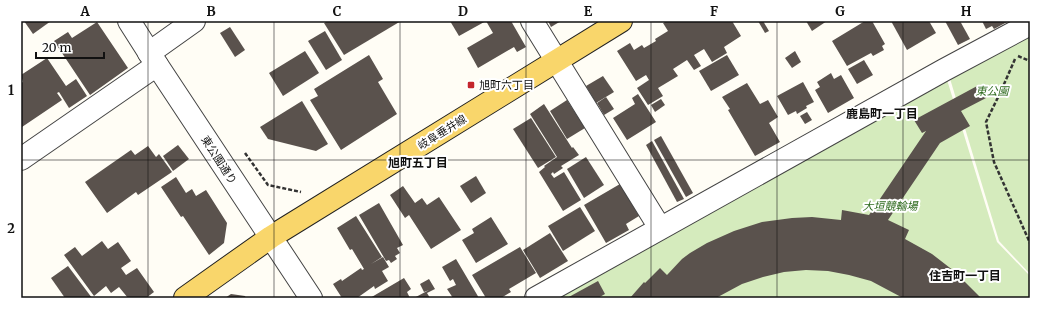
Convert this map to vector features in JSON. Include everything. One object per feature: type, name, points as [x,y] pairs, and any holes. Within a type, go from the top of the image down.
[{"type":"main road","name":"岐阜垂井線","points":[[185,298],[271,237],[620,21]]},
{"type":"street","name":"東公園通り","points":[[129,21],[311,298]]},
{"type":"street","points":[[21,159],[153,59],[194,21]]},
{"type":"street","points":[[532,21],[660,228]]},
{"type":"street","points":[[536,298],[937,74],[1030,24]]},
{"type":"path","points":[[1030,60],[1016,55],[986,122],[994,162],[1030,243]]},
{"type":"path","points":[[241,148],[268,185],[303,192]]},
{"type":"green space","name":"東公園","points":[[1030,29],[1030,274],[999,241],[948,72]]},
{"type":"green space","name":"大垣競輪場","points":[[944,70],[997,242],[1030,276],[1030,298],[536,298]]},
{"type":"building","points":[[24,21],[51,21],[33,34]]},
{"type":"building","points":[[328,21],[401,21],[344,55],[324,23]]},
{"type":"building","points":[[450,21],[486,21],[459,36]]},
{"type":"building","points":[[486,21],[511,21],[526,47],[517,52],[514,47],[478,68],[467,48],[493,33]]},
{"type":"building","points":[[548,21],[561,21],[551,27]]},
{"type":"building","points":[[667,21],[732,21],[741,36],[724,47],[727,53],[712,62],[704,49],[694,55],[701,66],[694,70],[687,60],[673,69],[678,76],[658,88],[663,96],[648,105],[637,88],[649,80],[646,75],[636,81],[617,51],[630,43],[634,50],[642,45],[644,48],[656,41],[655,39],[668,31],[663,23]]},
{"type":"building","points":[[758,21],[763,21],[769,31],[765,33]]},
{"type":"building","points":[[806,21],[827,21],[812,31]]},
{"type":"building","points":[[865,21],[872,21],[885,44],[882,46],[884,50],[873,56],[871,53],[847,66],[832,41]]},
{"type":"building","points":[[891,21],[929,21],[936,33],[907,50]]},
{"type":"building","points":[[945,21],[960,21],[970,39],[958,45]]},
{"type":"building","points":[[982,21],[1009,21],[994,29],[992,26],[986,29]]},
{"type":"building","points":[[97,22],[128,68],[90,95],[54,41],[68,32],[72,38]]},
{"type":"building","points":[[230,27],[245,50],[235,57],[220,33]]},
{"type":"building","points":[[325,31],[342,60],[326,70],[308,41]]},
{"type":"building","points":[[305,51],[319,73],[283,96],[269,73]]},
{"type":"building","points":[[795,51],[801,62],[792,68],[785,58]]},
{"type":"building","points":[[369,55],[383,79],[378,82],[397,114],[341,150],[310,100],[318,96],[314,89]]},
{"type":"building","points":[[727,55],[739,75],[711,91],[699,71]]},
{"type":"building","points":[[47,58],[66,86],[76,79],[87,96],[69,108],[59,92],[57,93],[62,100],[22,127],[21,83],[23,82],[21,75]]},
{"type":"building","points":[[864,60],[873,75],[857,84],[848,69]]},
{"type":"building","points":[[831,73],[834,79],[841,75],[854,98],[828,113],[815,90],[820,87],[817,82]]},
{"type":"building","points":[[603,76],[614,92],[596,103],[586,86]]},
{"type":"building","points":[[803,82],[814,102],[806,106],[807,108],[797,114],[796,111],[788,115],[777,96]]},
{"type":"building","points":[[747,83],[760,104],[768,100],[778,117],[769,123],[780,142],[755,156],[722,97]]},
{"type":"building","points":[[979,85],[986,98],[961,111],[970,126],[940,143],[888,220],[909,230],[905,239],[932,254],[954,271],[981,298],[903,298],[871,281],[828,271],[806,270],[784,272],[763,277],[742,284],[716,298],[630,298],[644,282],[645,283],[660,268],[667,275],[690,253],[707,243],[734,231],[762,222],[792,218],[812,217],[841,220],[842,210],[869,215],[926,131],[922,133],[914,120]]},
{"type":"building","points":[[638,94],[656,122],[627,140],[613,118],[635,104],[632,98]]},
{"type":"building","points":[[606,97],[614,109],[604,115],[597,103]]},
{"type":"building","points":[[661,99],[665,105],[655,112],[651,105]]},
{"type":"building","points":[[567,100],[585,128],[567,139],[550,111]]},
{"type":"building","points":[[302,101],[328,144],[316,151],[268,139],[260,127]]},
{"type":"building","points":[[544,104],[572,148],[573,147],[579,155],[561,166],[563,168],[554,174],[553,172],[551,174],[554,178],[564,172],[581,200],[563,211],[539,172],[545,167],[544,166],[557,157],[530,114]]},
{"type":"building","points":[[807,112],[812,120],[805,124],[800,116]]},
{"type":"building","points":[[531,118],[556,157],[538,168],[513,129]]},
{"type":"building","points":[[661,136],[693,193],[686,197],[654,140]]},
{"type":"building","points":[[652,141],[684,199],[677,202],[646,145]]},
{"type":"building","points":[[178,145],[189,159],[173,171],[163,156]]},
{"type":"building","points":[[148,146],[156,157],[159,154],[172,172],[138,195],[136,192],[107,213],[85,182],[131,150],[135,155]]},
{"type":"building","points":[[586,157],[604,185],[584,198],[567,169]]},
{"type":"building","points":[[476,176],[486,193],[471,203],[460,186]]},
{"type":"building","points":[[176,177],[186,193],[192,189],[196,196],[206,190],[227,223],[224,243],[209,255],[183,216],[181,217],[161,187]]},
{"type":"building","points":[[620,184],[639,216],[626,224],[629,230],[606,243],[584,205]]},
{"type":"building","points":[[403,186],[415,203],[422,198],[427,205],[439,197],[461,230],[431,249],[409,215],[405,218],[390,195]]},
{"type":"building","points":[[379,203],[403,245],[397,248],[400,253],[395,256],[397,259],[391,263],[389,260],[386,261],[359,215]]},
{"type":"building","points":[[580,207],[595,231],[563,251],[548,226]]},
{"type":"building","points":[[356,216],[382,257],[371,264],[383,257],[389,267],[382,271],[388,281],[375,289],[374,286],[357,298],[342,298],[333,284],[341,279],[342,281],[361,268],[362,270],[364,269],[352,249],[350,250],[337,228]]},
{"type":"building","points":[[491,217],[508,244],[476,263],[462,240],[474,233],[472,229]]},
{"type":"building","points":[[550,233],[568,261],[540,278],[523,250]]},
{"type":"building","points":[[102,241],[108,249],[118,242],[131,261],[121,268],[126,275],[137,268],[154,292],[146,298],[128,298],[119,287],[111,293],[106,286],[94,296],[64,255],[75,247],[82,256]]},
{"type":"building","points":[[520,247],[536,273],[509,289],[511,292],[501,298],[486,298],[472,275]]},
{"type":"building","points":[[456,259],[479,298],[453,298],[447,289],[456,285],[453,279],[450,281],[442,267]]},
{"type":"building","points":[[68,266],[92,298],[65,298],[51,278]]},
{"type":"building","points":[[404,278],[411,289],[407,292],[410,298],[370,298]]},
{"type":"building","points":[[429,279],[435,289],[427,293],[430,298],[414,298],[429,290],[424,292],[420,284]]},
{"type":"building","points":[[598,281],[605,294],[598,298],[567,298]]},
{"type":"building","points":[[231,294],[245,296],[246,298],[225,298]]},
{"type":"place","name":"旭町六丁目","points":[[471,85]]},
{"type":"district","name":"鹿島町一丁目","points":[[882,114]]},
{"type":"district","name":"旭町五丁目","points":[[418,163]]},
{"type":"district","name":"住吉町一丁目","points":[[965,276]]}]
